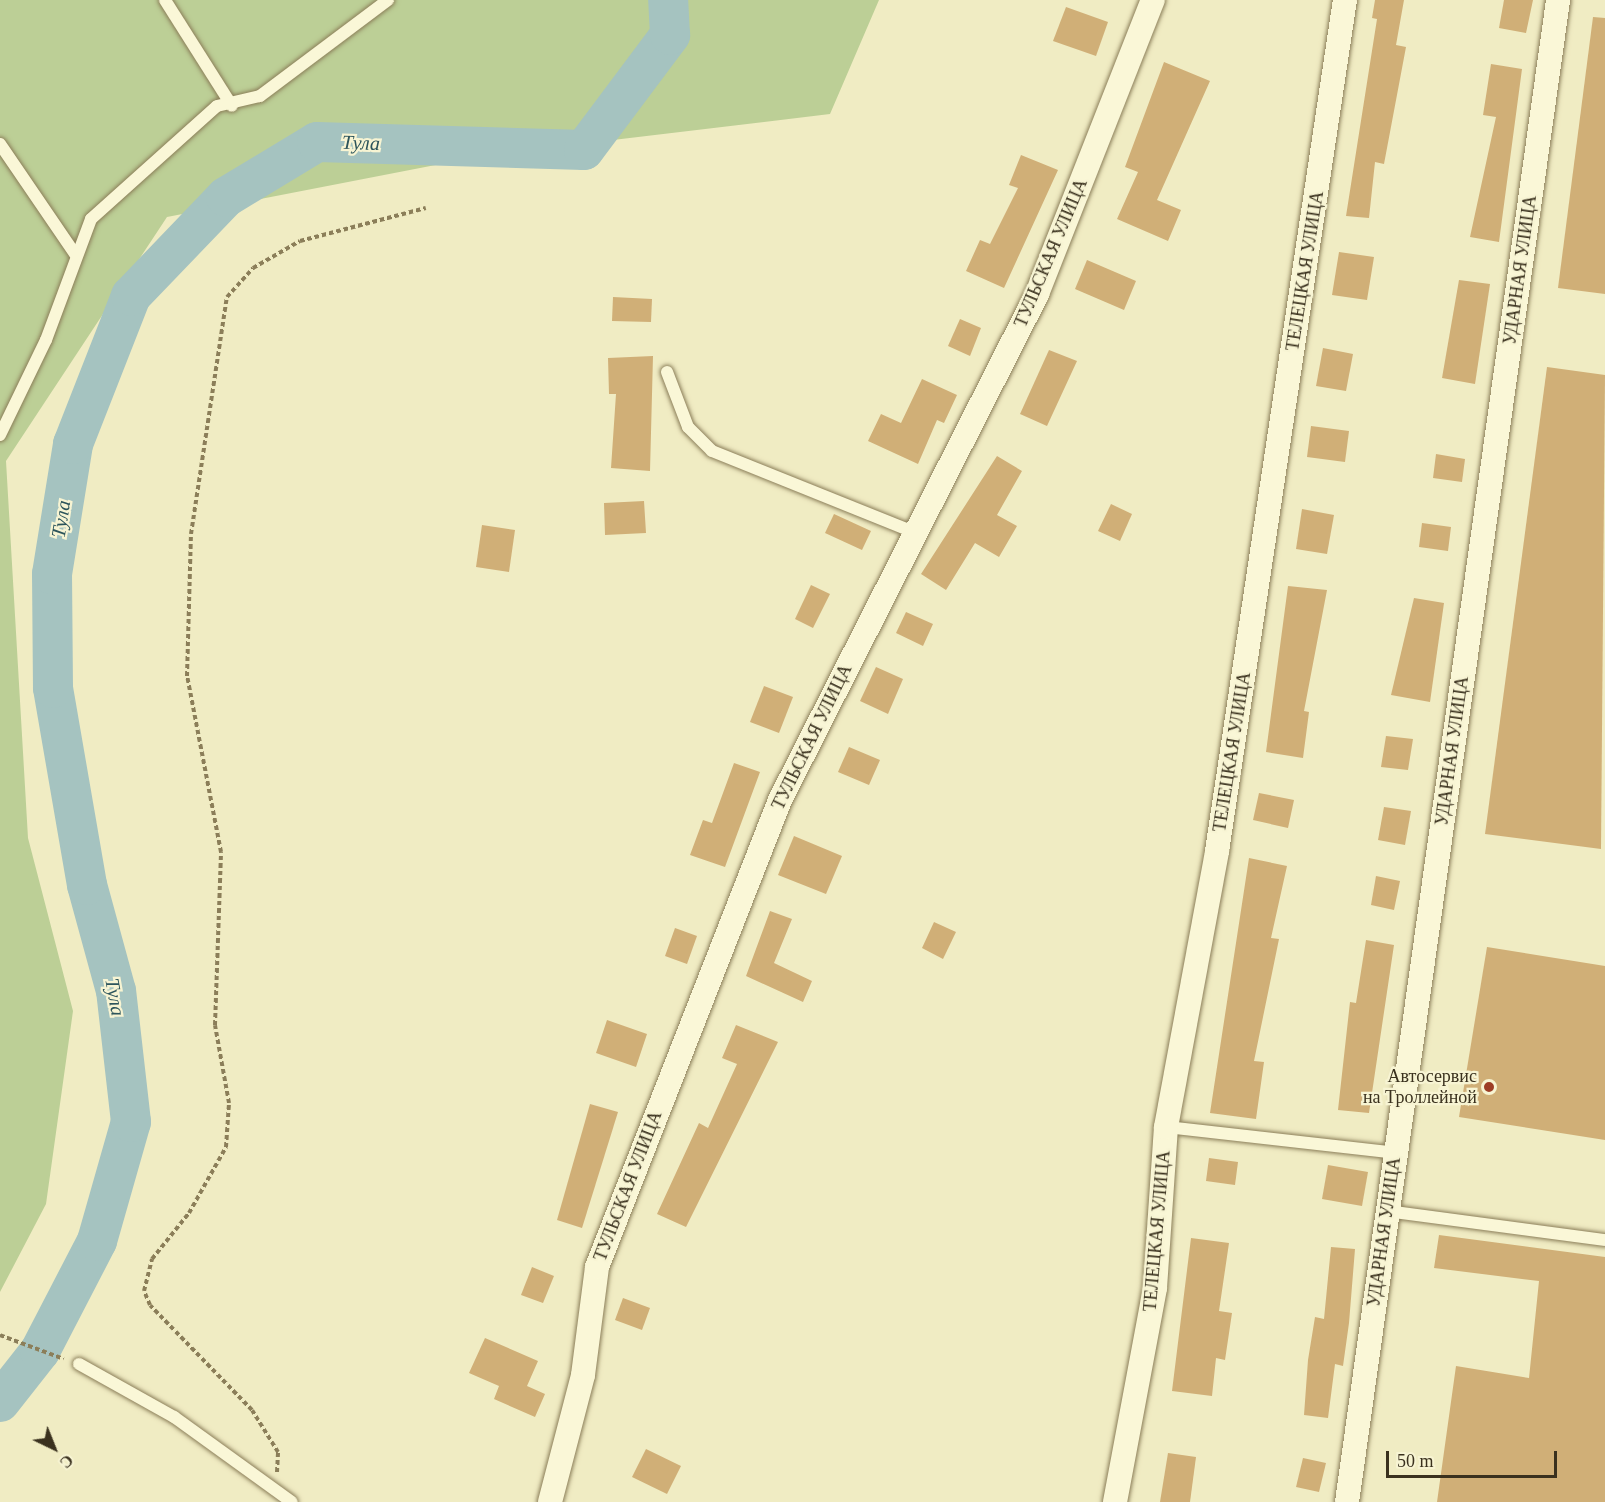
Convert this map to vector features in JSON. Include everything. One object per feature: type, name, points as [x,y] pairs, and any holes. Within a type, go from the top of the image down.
[{"type":"street","name":"ТУЛЬСКАЯ УЛИЦА","points":[[550,1502],[583,1375],[597,1267],[780,800],[913,532],[1037,294],[1153,0]]},
{"type":"street","name":"ТЕЛЕЦКАЯ УЛИЦА","points":[[1115,1502],[1155,1288],[1166,1127],[1217,851],[1345,0]]},
{"type":"street","name":"УДАРНАЯ УЛИЦА","points":[[1347,1502],[1558,0]]},
{"type":"lane","points":[[165,0],[232,106]]},
{"type":"lane","points":[[0,435],[46,340],[75,254],[91,219],[217,106],[232,106],[260,96],[388,0]]},
{"type":"lane","points":[[0,144],[75,254]]},
{"type":"lane","points":[[667,372],[688,427],[712,451],[913,532]]},
{"type":"lane","points":[[1166,1127],[1396,1154]]},
{"type":"lane","points":[[1388,1211],[1605,1240]]},
{"type":"lane","points":[[79,1364],[174,1417],[292,1502]]},
{"type":"path","points":[[276,1490],[278,1452],[252,1410],[150,1305],[144,1291],[152,1259],[189,1214],[226,1147],[230,1103],[214,1025],[221,852],[187,676],[191,534],[227,297],[253,268],[300,241],[426,208]]},
{"type":"path","points":[[0,1335],[79,1364]]},
{"type":"green space","points":[[0,0],[879,0],[830,114],[487,155],[167,217],[6,461],[28,838],[73,1011],[46,1204],[0,1292]]},
{"type":"building","points":[[1375,0],[1404,0],[1396,45],[1406,47],[1384,164],[1375,162],[1369,218],[1346,216],[1377,19],[1372,18]]},
{"type":"building","points":[[1504,0],[1533,0],[1526,33],[1499,28]]},
{"type":"building","points":[[1066,7],[1108,22],[1096,56],[1053,41]]},
{"type":"building","points":[[1593,17],[1605,18],[1605,294],[1558,288]]},
{"type":"building","points":[[1164,62],[1210,81],[1157,200],[1181,210],[1168,241],[1117,219],[1138,172],[1125,167]]},
{"type":"building","points":[[1491,64],[1522,69],[1499,242],[1470,237],[1496,117],[1483,115]]},
{"type":"building","points":[[1021,155],[1058,170],[1004,288],[966,271],[980,240],[990,244],[1018,188],[1009,185]]},
{"type":"building","points":[[1339,252],[1374,257],[1367,300],[1332,295]]},
{"type":"building","points":[[1087,260],[1136,281],[1124,310],[1075,289]]},
{"type":"building","points":[[1459,280],[1490,284],[1475,384],[1442,378]]},
{"type":"building","points":[[613,297],[652,299],[651,322],[612,321]]},
{"type":"building","points":[[960,319],[981,328],[970,356],[948,346]]},
{"type":"building","points":[[1323,348],[1353,354],[1346,391],[1316,386]]},
{"type":"building","points":[[1049,350],[1077,361],[1047,426],[1020,414]]},
{"type":"building","points":[[653,356],[650,471],[611,468],[616,394],[609,394],[608,358]]},
{"type":"building","points":[[1547,367],[1605,375],[1601,849],[1485,834]]},
{"type":"building","points":[[922,379],[957,395],[944,423],[937,420],[918,464],[868,441],[881,414],[901,423]]},
{"type":"building","points":[[1311,426],[1349,431],[1345,462],[1307,457]]},
{"type":"building","points":[[1436,454],[1465,459],[1462,482],[1433,478]]},
{"type":"building","points":[[997,456],[1022,471],[997,515],[1017,526],[999,557],[975,543],[946,590],[921,574]]},
{"type":"building","points":[[644,501],[646,533],[605,535],[604,503]]},
{"type":"building","points":[[1111,504],[1132,514],[1120,541],[1098,531]]},
{"type":"building","points":[[1302,509],[1334,515],[1327,554],[1296,549]]},
{"type":"building","points":[[834,514],[871,531],[862,550],[825,533]]},
{"type":"building","points":[[1422,523],[1451,527],[1448,551],[1419,547]]},
{"type":"building","points":[[482,525],[515,530],[509,572],[476,567]]},
{"type":"building","points":[[811,585],[830,594],[813,628],[795,619]]},
{"type":"building","points":[[1288,586],[1327,590],[1304,711],[1309,712],[1303,758],[1266,752]]},
{"type":"building","points":[[1414,598],[1444,603],[1430,702],[1391,695]]},
{"type":"building","points":[[906,612],[933,624],[923,646],[896,633]]},
{"type":"building","points":[[876,667],[903,679],[888,714],[860,701]]},
{"type":"building","points":[[764,686],[793,697],[779,733],[750,722]]},
{"type":"building","points":[[1386,736],[1413,739],[1408,770],[1381,767]]},
{"type":"building","points":[[849,747],[880,760],[869,785],[838,772]]},
{"type":"building","points":[[734,763],[760,772],[725,867],[690,855],[703,820],[712,823]]},
{"type":"building","points":[[1259,793],[1294,800],[1288,828],[1253,820]]},
{"type":"building","points":[[1384,807],[1411,811],[1405,845],[1378,840]]},
{"type":"building","points":[[794,836],[842,856],[826,894],[778,875]]},
{"type":"building","points":[[1249,858],[1287,866],[1271,938],[1279,939],[1254,1061],[1264,1062],[1256,1119],[1210,1113]]},
{"type":"building","points":[[1376,876],[1400,881],[1394,910],[1371,905]]},
{"type":"building","points":[[770,911],[792,919],[774,963],[812,981],[803,1002],[746,976]]},
{"type":"building","points":[[934,922],[956,932],[943,959],[922,948]]},
{"type":"building","points":[[675,928],[697,936],[687,964],[665,956]]},
{"type":"building","points":[[1366,940],[1394,945],[1369,1113],[1338,1110],[1350,1002],[1356,1003]]},
{"type":"building","points":[[1487,947],[1605,966],[1605,1140],[1459,1117]]},
{"type":"building","points":[[607,1020],[647,1034],[636,1067],[596,1053]]},
{"type":"building","points":[[736,1025],[778,1042],[686,1227],[657,1214],[699,1123],[708,1128],[737,1064],[722,1058]]},
{"type":"building","points":[[590,1104],[618,1112],[582,1228],[557,1220]]},
{"type":"building","points":[[1209,1158],[1238,1162],[1235,1185],[1206,1181]]},
{"type":"building","points":[[1328,1165],[1368,1172],[1362,1206],[1322,1199]]},
{"type":"building","points":[[1439,1235],[1605,1257],[1605,1502],[1437,1502],[1456,1366],[1529,1378],[1539,1281],[1434,1268]]},
{"type":"building","points":[[1191,1238],[1229,1243],[1219,1311],[1232,1313],[1225,1360],[1216,1358],[1212,1396],[1172,1391]]},
{"type":"building","points":[[1331,1247],[1355,1249],[1343,1366],[1335,1364],[1328,1418],[1304,1415],[1308,1360],[1315,1317],[1324,1319]]},
{"type":"building","points":[[532,1267],[554,1276],[543,1303],[521,1295]]},
{"type":"building","points":[[623,1298],[650,1308],[642,1330],[615,1320]]},
{"type":"building","points":[[485,1338],[538,1361],[527,1386],[545,1394],[535,1417],[494,1399],[499,1386],[469,1373]]},
{"type":"building","points":[[646,1449],[681,1466],[667,1494],[632,1477]]},
{"type":"building","points":[[1168,1453],[1196,1457],[1190,1502],[1160,1502]]},
{"type":"building","points":[[1303,1458],[1326,1463],[1319,1492],[1296,1487]]},
{"type":"waterway","name":"Тула","points":[[0,1402],[40,1351],[97,1241],[131,1122],[116,991],[87,885],[53,688],[52,574],[73,444],[131,296],[226,197],[317,142],[584,150],[670,35],[668,0]]},
{"type":"place","name":"Автосервис на Троллейной","points":[[1489,1087]]}]
